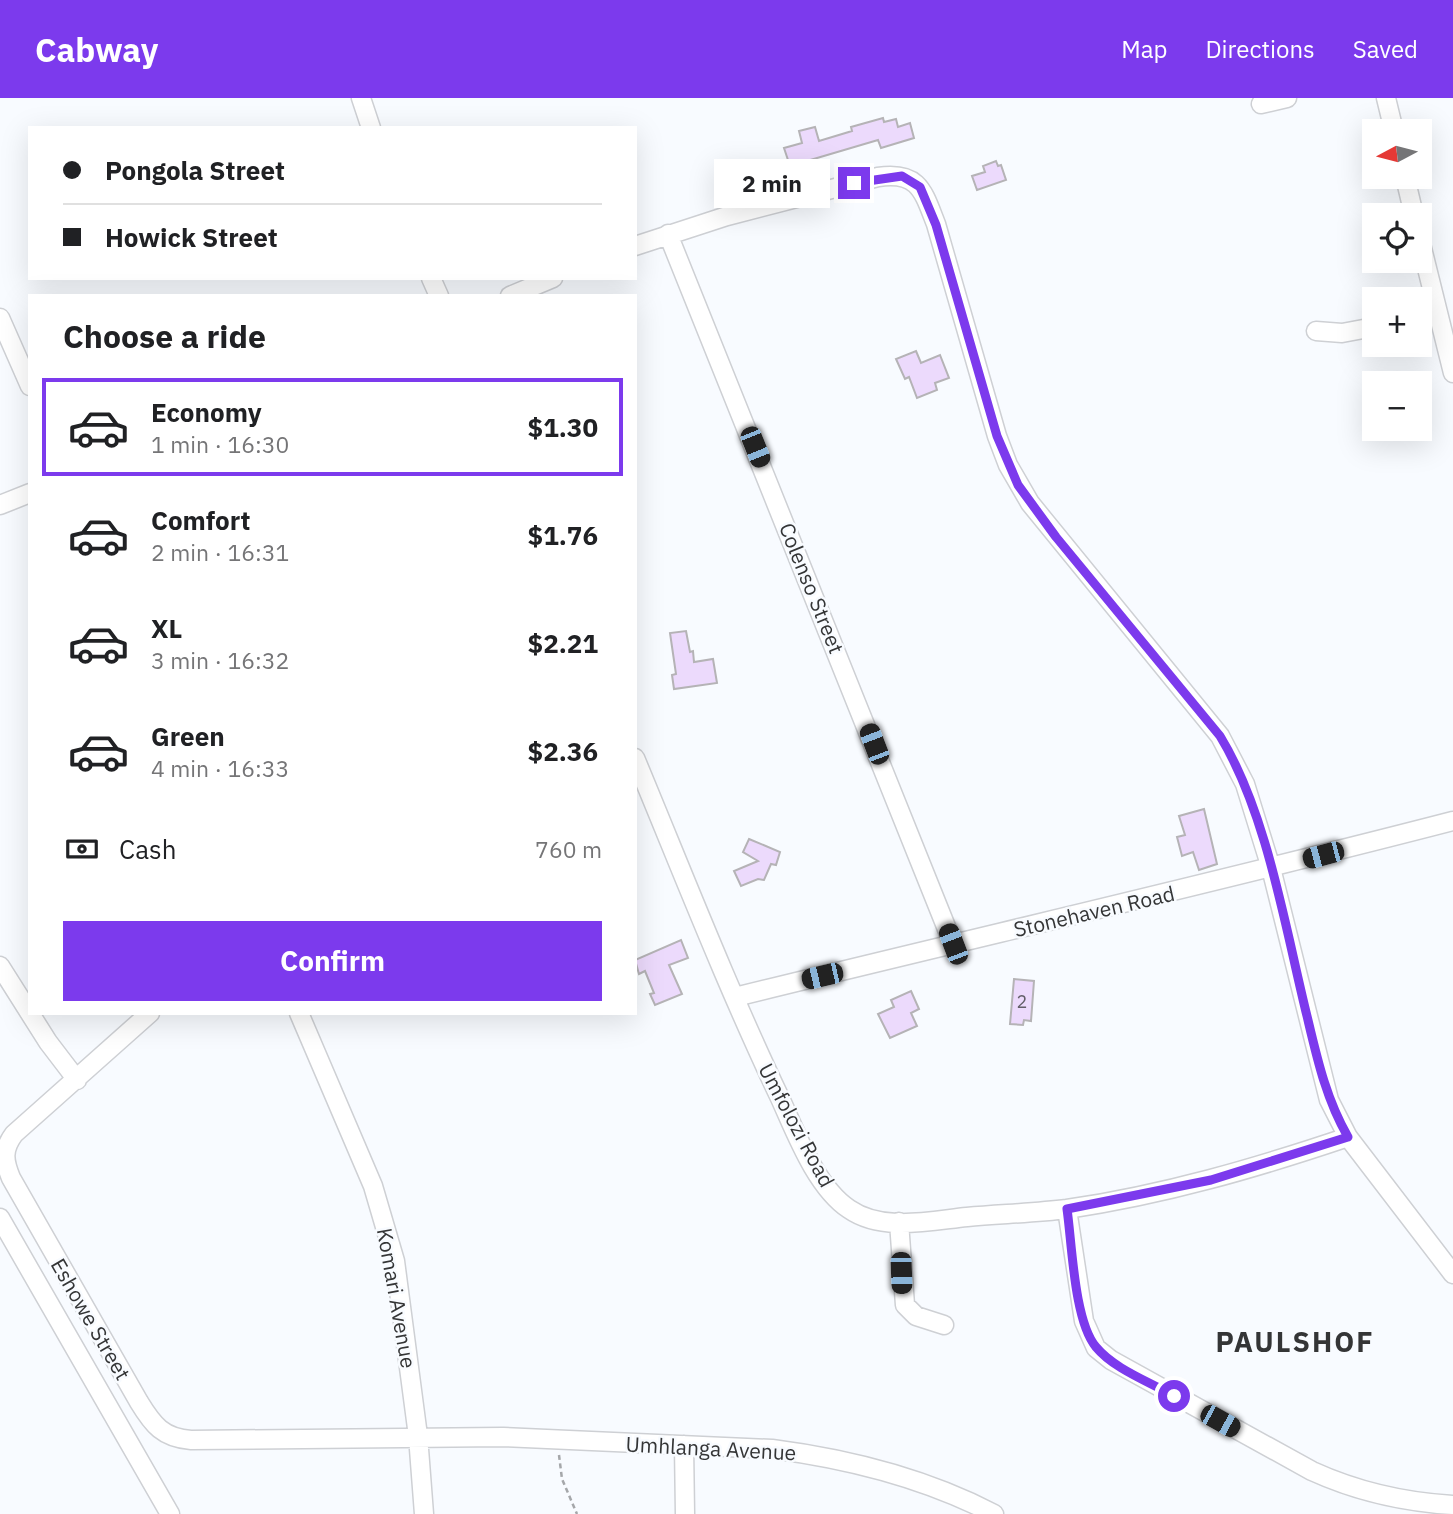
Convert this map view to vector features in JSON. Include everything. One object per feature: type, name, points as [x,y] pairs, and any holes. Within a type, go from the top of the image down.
[{"type":"street","points":[[361,98],[370,126]]},
{"type":"street","points":[[1261,104],[1287,98]]},
{"type":"street","points":[[1385,98],[1391,119]]},
{"type":"street","points":[[637,245],[805,195],[878,177],[902,176],[920,187],[936,225],[997,436],[1018,485],[1056,537],[1220,736],[1245,784],[1270,868],[1328,1100],[1348,1137],[1453,1274]]},
{"type":"street","name":"Colenso Street","points":[[668,234],[953,944]]},
{"type":"street","points":[[1428,273],[1453,373]]},
{"type":"street","points":[[515,294],[548,280]]},
{"type":"street","points":[[1432,315],[1438,314]]},
{"type":"street","points":[[0,318],[28,381]]},
{"type":"street","points":[[1316,331],[1342,333],[1362,329]]},
{"type":"street","points":[[0,505],[28,494]]},
{"type":"street","name":"Umfolozi Road","points":[[637,763],[735,997],[804,1149],[828,1189],[838,1201],[858,1215],[869,1220],[900,1222],[1067,1209],[1211,1180],[1348,1137]]},
{"type":"street","name":"Stonehaven Road","points":[[735,997],[1453,821]]},
{"type":"street","points":[[0,966],[28,1010]]},
{"type":"street","points":[[31,1015],[77,1080]]},
{"type":"street","name":"Eshowe Street","points":[[148,1015],[14,1134],[7,1144],[5,1164],[59,1263],[156,1428],[165,1435],[191,1440],[418,1436]]},
{"type":"street","name":"Komari Avenue","points":[[300,1015],[373,1186],[385,1224],[401,1294],[418,1436],[424,1514]]},
{"type":"street","points":[[1067,1209],[1084,1321],[1096,1348],[1111,1360],[1311,1471],[1344,1486],[1410,1502],[1453,1505]]},
{"type":"street","points":[[0,1218],[170,1514]]},
{"type":"street","points":[[900,1222],[905,1305],[916,1316],[944,1325]]},
{"type":"street","name":"Umhlanga Avenue","points":[[418,1436],[772,1449],[855,1463],[934,1488],[994,1514]]},
{"type":"street","points":[[684,1445],[685,1514]]},
{"type":"path","points":[[557,1441],[562,1479],[577,1514]]},
{"type":"building","points":[[883,118],[884,122],[896,119],[898,127],[910,123],[914,138],[881,148],[878,140],[790,166],[784,148],[802,143],[799,131],[815,127],[819,141],[852,131],[851,127]]},
{"type":"building","points":[[996,161],[998,166],[1001,165],[1006,180],[977,190],[972,176],[985,172],[983,166]]},
{"type":"building","points":[[916,351],[921,363],[940,355],[949,378],[935,383],[937,390],[917,398],[909,377],[905,379],[896,359]]},
{"type":"building","points":[[686,631],[694,662],[713,659],[717,683],[674,689],[672,675],[676,674],[670,633]]},
{"type":"building","points":[[1204,809],[1217,864],[1199,870],[1193,852],[1182,856],[1177,837],[1185,835],[1179,816]]},
{"type":"building","points":[[749,839],[780,852],[776,865],[771,864],[764,880],[758,879],[741,886],[734,871],[758,861],[743,852]]},
{"type":"building","points":[[681,940],[688,958],[669,965],[682,994],[655,1005],[650,994],[654,993],[645,971],[639,974],[637,959]]},
{"type":"building","points":[[1014,979],[1034,981],[1031,1021],[1024,1020],[1023,1025],[1010,1024]]},
{"type":"building","points":[[911,991],[919,1009],[911,1013],[917,1026],[890,1038],[878,1014],[894,1007],[891,1000]]},
{"type":"district","name":"PAULSHOF","points":[[1295,1341]]},
{"type":"route","points":[[854,183],[891,175],[902,176],[912,180],[925,194],[948,261],[997,436],[1018,485],[1056,537],[1220,736],[1234,759],[1245,784],[1270,868],[1328,1100],[1348,1137],[1211,1180],[1067,1209],[1079,1302],[1088,1335],[1096,1348],[1111,1360],[1174,1396]]}]
